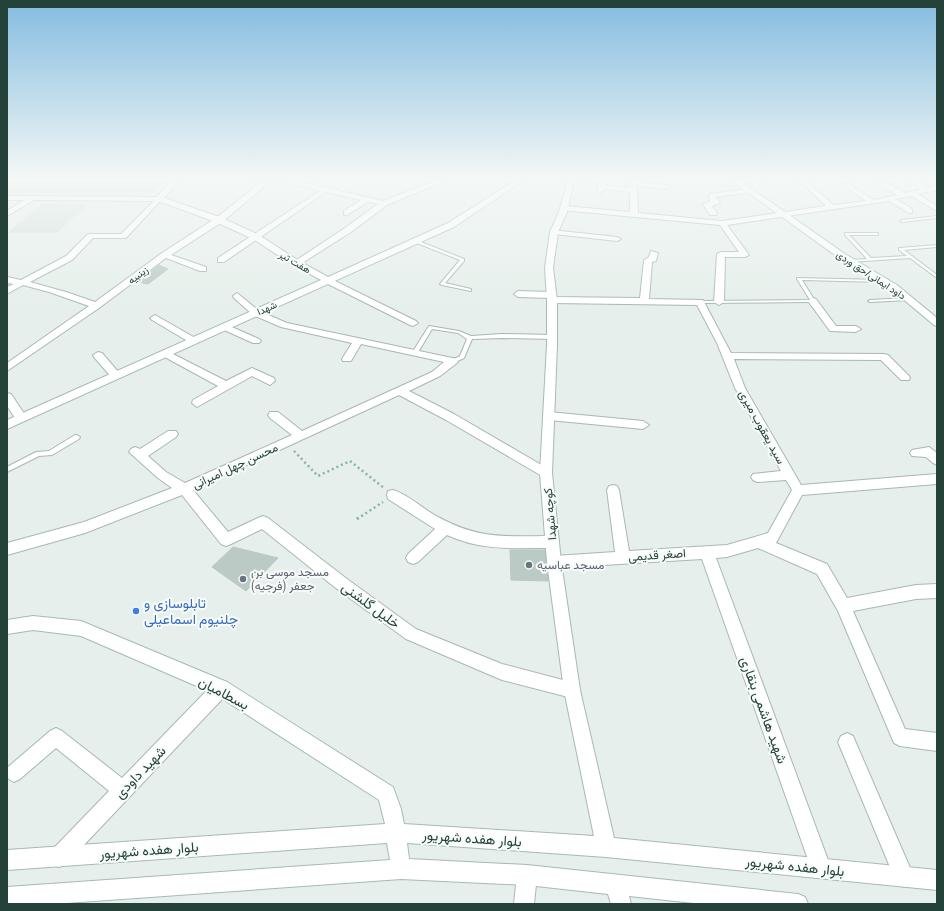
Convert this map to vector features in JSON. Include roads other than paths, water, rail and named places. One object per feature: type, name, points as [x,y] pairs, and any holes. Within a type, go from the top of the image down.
[{"type":"street","points":[[7,291],[57,263],[69,258],[91,236],[123,236],[136,223]]},
{"type":"street","name":"زینبیه","points":[[7,368],[96,306],[165,255],[214,223]]},
{"type":"street","name":"هفت تیر","points":[[224,223],[256,237],[296,263],[413,323]]},
{"type":"street","points":[[221,260],[277,223]]},
{"type":"street","points":[[296,263],[358,223]]},
{"type":"street","name":"شهدا","points":[[7,425],[456,223]]},
{"type":"street","name":"کوچه شهدا","points":[[558,223],[554,232],[549,268],[552,298],[552,337],[546,473],[554,562],[572,690],[606,847]]},
{"type":"street","points":[[718,223],[726,223]]},
{"type":"street","points":[[719,302],[721,254],[745,255],[722,223]]},
{"type":"street","name":"داود ایمانی/حق وردی","points":[[793,223],[883,281],[933,316],[937,323]]},
{"type":"street","points":[[554,232],[617,239]]},
{"type":"street","points":[[644,302],[645,276],[648,260],[653,259],[654,253]]},
{"type":"street","points":[[165,255],[204,269]]},
{"type":"street","points":[[7,280],[24,282],[63,292],[96,306]]},
{"type":"street","points":[[518,294],[552,298],[644,302],[700,302]]},
{"type":"street","points":[[237,296],[256,313],[284,324],[453,361]]},
{"type":"street","points":[[813,301],[833,328],[856,328]]},
{"type":"street","name":"سید یعقوب میری","points":[[700,302],[727,356],[740,388],[798,490]]},
{"type":"street","points":[[155,318],[194,341]]},
{"type":"street","points":[[225,327],[256,341]]},
{"type":"street","points":[[347,359],[360,340]]},
{"type":"street","points":[[165,354],[226,386]]},
{"type":"street","points":[[98,355],[116,376]]},
{"type":"street","points":[[727,356],[884,357],[905,378]]},
{"type":"street","name":"محسن چهل امیرانی","points":[[7,549],[85,527],[185,489],[436,374],[453,361]]},
{"type":"street","points":[[197,403],[252,371],[270,381]]},
{"type":"street","points":[[400,391],[450,417],[546,473]]},
{"type":"street","points":[[7,397],[21,418]]},
{"type":"street","points":[[274,415],[300,435]]},
{"type":"street","points":[[549,416],[643,425]]},
{"type":"street","points":[[172,434],[138,454],[162,475],[185,489]]},
{"type":"street","points":[[916,453],[929,452],[937,460]]},
{"type":"street","points":[[757,477],[789,475]]},
{"type":"street","points":[[759,542],[773,538],[798,490],[937,479]]},
{"type":"street","name":"خلیل گلشنی","points":[[185,489],[226,540],[264,522],[342,584],[411,634],[502,672],[572,690]]},
{"type":"street","points":[[613,490],[623,557]]},
{"type":"street","points":[[393,495],[419,514],[455,534],[499,543],[552,542]]},
{"type":"street","points":[[413,558],[445,528]]},
{"type":"street","points":[[759,542],[822,569],[843,606],[900,737],[937,742]]},
{"type":"street","name":"اصغر قدیمی","points":[[554,562],[727,551],[759,542]]},
{"type":"street","name":"شهید هاشمی بنقاری","points":[[707,552],[820,868]]},
{"type":"street","points":[[843,606],[916,592],[937,591]]},
{"type":"street","name":"بسطامیان","points":[[7,627],[33,623],[81,628],[221,688],[386,794],[392,809],[397,833],[401,869]]},
{"type":"street","name":"شهید داودی","points":[[60,856],[221,688]]},
{"type":"street","points":[[14,773],[56,736],[123,791]]},
{"type":"street","points":[[847,742],[904,877]]},
{"type":"street","name":"بلوار هفده شهریور","points":[[7,860],[397,833],[606,847],[937,880]]},
{"type":"street","points":[[7,897],[401,869],[526,875],[798,904]]},
{"type":"street","points":[[524,904],[526,875]]},
{"type":"street","points":[[615,885],[621,904]]},
{"type":"lane","points":[[870,260],[846,234],[877,234]]},
{"type":"lane","points":[[415,241],[463,260],[442,284],[469,290]]},
{"type":"lane","points":[[937,246],[900,249],[937,277]]},
{"type":"lane","points":[[850,261],[910,257]]},
{"type":"lane","points":[[813,301],[799,279],[883,281]]},
{"type":"lane","points":[[870,301],[907,299]]},
{"type":"lane","points":[[700,302],[813,301]]},
{"type":"lane","points":[[415,353],[431,326],[459,332],[470,338],[502,336],[552,337]]},
{"type":"lane","points":[[453,361],[462,357],[470,338]]},
{"type":"lane","points":[[7,470],[38,454],[50,453],[77,437]]},
{"type":"place","name":"مسجد عباسیه","points":[[529,565]]},
{"type":"place","name":"مسجد موسی بن جعفر (فرجیه)","points":[[243,579]]},
{"type":"place","name":"تابلوسازی و چلنیوم اسماعیلی","points":[[136,611]]}]
